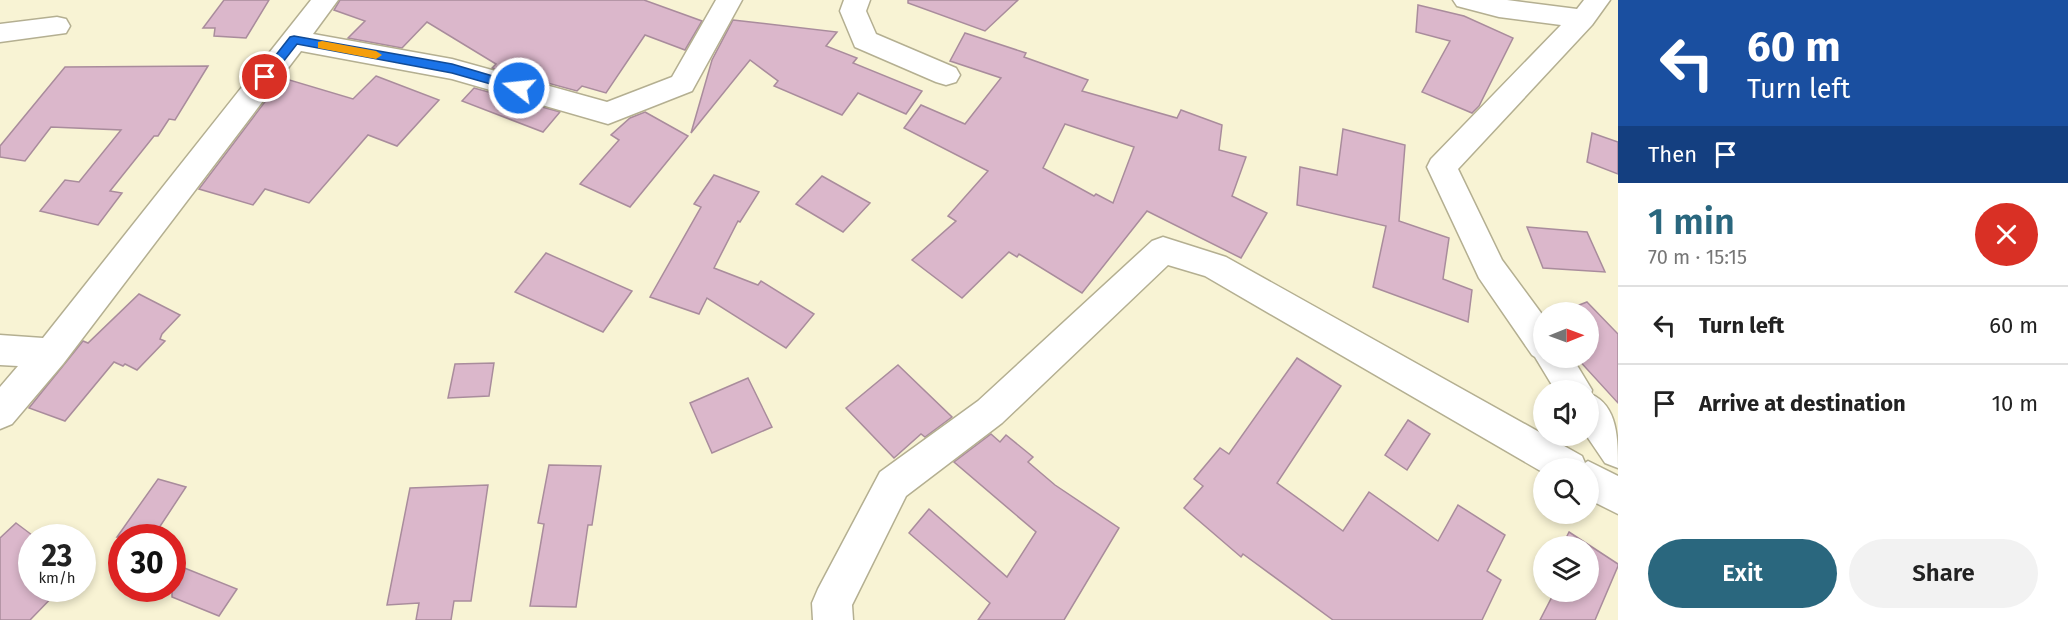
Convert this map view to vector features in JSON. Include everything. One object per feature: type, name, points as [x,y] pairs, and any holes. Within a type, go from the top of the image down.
[{"type":"street","points":[[0,413],[51,353],[325,0]]},
{"type":"street","points":[[294,40],[452,69],[608,113],[682,84],[729,0]]},
{"type":"street","points":[[857,0],[853,11],[865,40],[946,75]]},
{"type":"street","points":[[1466,0],[1499,8],[1598,9]]},
{"type":"street","points":[[1533,329],[1490,268],[1442,167],[1598,9]]},
{"type":"street","points":[[0,33],[57,26]]},
{"type":"street","points":[[833,620],[831,603],[893,484],[990,412],[1163,250],[1215,266],[1551,458]]},
{"type":"street","points":[[0,350],[51,353]]},
{"type":"street","points":[[1599,424],[1618,451]]},
{"type":"street","points":[[1599,485],[1618,496]]},
{"type":"building","points":[[224,0],[269,0],[246,38],[214,36],[215,28],[203,28]]},
{"type":"building","points":[[340,0],[644,0],[702,21],[685,50],[645,35],[606,93],[582,86],[577,91],[492,68],[496,64],[427,22],[402,48],[348,38],[365,21],[334,10]]},
{"type":"building","points":[[908,0],[1018,0],[985,31],[908,3]]},
{"type":"building","points":[[1418,5],[1464,16],[1513,38],[1479,106],[1472,113],[1422,92],[1450,41],[1416,32]]},
{"type":"building","points":[[733,20],[837,32],[826,46],[857,58],[853,63],[922,91],[906,114],[858,93],[842,115],[774,86],[778,81],[750,60],[691,133],[712,60]]},
{"type":"building","points":[[965,33],[1026,53],[1024,57],[1088,80],[1082,91],[1177,118],[1181,110],[1222,125],[1219,150],[1246,157],[1232,196],[1267,213],[1241,258],[1147,211],[1082,293],[1019,254],[1017,257],[1009,252],[962,298],[912,260],[956,221],[948,216],[988,171],[904,128],[921,105],[965,124],[1001,78],[950,61]],"holes":[[[1065,124],[1134,147],[1113,203],[1096,194],[1094,196],[1043,168]]]},
{"type":"building","points":[[208,66],[175,120],[169,119],[158,136],[154,136],[110,191],[122,193],[98,225],[40,211],[65,180],[79,182],[121,130],[51,127],[25,161],[0,157],[0,146],[65,67]]},
{"type":"building","points":[[376,76],[439,100],[397,146],[368,135],[309,203],[265,189],[253,205],[199,189],[283,78],[353,99]]},
{"type":"building","points":[[474,88],[560,112],[543,132],[462,101]]},
{"type":"building","points":[[645,112],[688,136],[630,207],[580,184],[619,140],[611,135],[630,118]]},
{"type":"building","points":[[1343,129],[1405,145],[1399,221],[1449,238],[1443,279],[1472,290],[1468,322],[1373,287],[1386,226],[1297,205],[1300,167],[1337,175]]},
{"type":"building","points":[[1592,133],[1618,142],[1618,174],[1587,162]]},
{"type":"building","points":[[714,175],[759,192],[740,222],[738,221],[714,268],[758,285],[761,281],[814,314],[786,348],[707,298],[699,314],[650,297],[701,207],[694,204]]},
{"type":"building","points":[[822,176],[870,203],[843,232],[796,204]]},
{"type":"building","points":[[1527,227],[1587,232],[1605,272],[1543,268]]},
{"type":"building","points":[[546,253],[632,291],[603,332],[515,292]]},
{"type":"building","points":[[139,294],[180,315],[162,334],[160,339],[165,341],[137,370],[114,362],[65,421],[29,408],[83,341],[88,343]]},
{"type":"building","points":[[1599,314],[1618,334],[1618,403],[1586,368],[1599,368]]},
{"type":"building","points":[[1297,358],[1341,386],[1277,483],[1343,531],[1369,492],[1438,541],[1458,505],[1505,535],[1487,571],[1501,580],[1482,620],[1333,620],[1243,554],[1241,557],[1184,508],[1203,486],[1194,479],[1220,448],[1229,454]]},
{"type":"building","points":[[494,363],[489,396],[448,398],[455,364]]},
{"type":"building","points":[[898,365],[952,417],[925,437],[921,434],[894,458],[846,408]]},
{"type":"building","points":[[748,378],[772,427],[712,453],[690,403]]},
{"type":"building","points":[[1408,420],[1430,434],[1407,470],[1385,455]]},
{"type":"building","points":[[991,434],[1000,442],[1006,435],[1033,457],[1028,462],[1055,485],[1119,528],[1064,620],[978,620],[990,603],[909,533],[929,509],[1007,577],[1036,532],[954,462]]},
{"type":"building","points":[[549,465],[601,466],[592,525],[588,525],[576,607],[530,606],[544,524],[538,523]]},
{"type":"building","points":[[158,479],[186,487],[162,524],[126,524]]},
{"type":"building","points":[[488,485],[471,601],[454,601],[451,620],[416,620],[419,603],[387,605],[410,488]]},
{"type":"building","points":[[16,523],[18,524],[18,602],[47,602],[30,620],[0,620],[0,538]]},
{"type":"building","points":[[1599,552],[1618,564],[1595,620],[1540,620],[1549,602],[1599,602]]},
{"type":"building","points":[[186,569],[237,589],[219,616],[184,602]]},
{"type":"slow traffic","points":[[322,45],[376,55]]},
{"type":"route","points":[[265,77],[294,40],[452,69],[519,88]]}]
